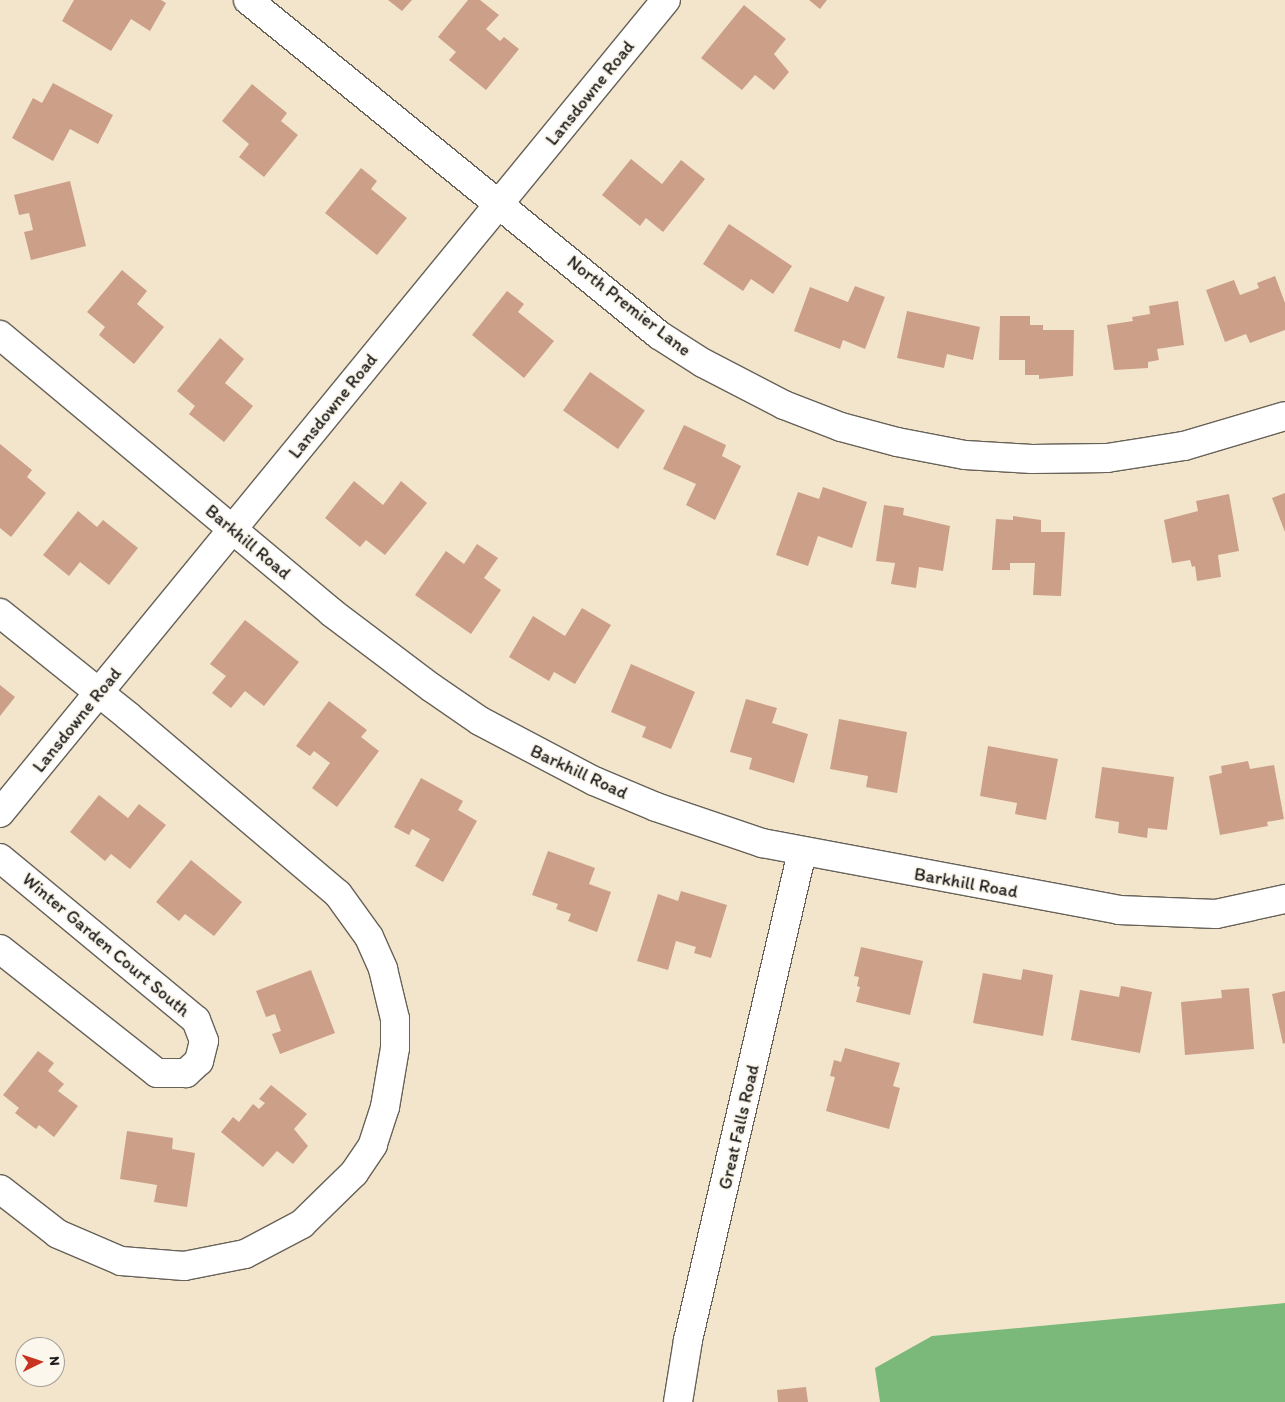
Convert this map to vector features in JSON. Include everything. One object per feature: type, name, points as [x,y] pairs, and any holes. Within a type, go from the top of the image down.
[{"type":"street","name":"North Premier Lane","points":[[248,0],[659,335],[746,386],[841,428],[965,455],[1070,460],[1107,458],[1184,446],[1285,416]]},
{"type":"street","name":"Lansdowne Road","points":[[0,813],[666,0]]},
{"type":"street","name":"Barkhill Road","points":[[0,335],[331,612],[432,688],[520,744],[656,807],[707,826],[802,852],[1119,910],[1216,914],[1285,899]]},
{"type":"street","points":[[0,613],[316,873],[354,914],[369,937],[390,995],[395,1038],[392,1080],[373,1145],[354,1173],[302,1224],[245,1254],[184,1266],[121,1261],[58,1234],[0,1189]]},
{"type":"street","name":"Great Falls Road","points":[[678,1402],[688,1340],[802,852]]},
{"type":"street","name":"Winter Garden Court South","points":[[0,858],[186,1010],[202,1030],[203,1052],[198,1061],[186,1073],[156,1073],[0,949]]},
{"type":"green space","points":[[1285,1303],[1285,1402],[880,1402],[875,1368],[932,1336]]},
{"type":"building","points":[[74,0],[161,0],[166,3],[150,31],[131,19],[111,51],[62,21]]},
{"type":"building","points":[[388,0],[412,0],[402,11]]},
{"type":"building","points":[[468,0],[480,0],[499,15],[486,29],[500,41],[504,37],[519,49],[486,90],[449,60],[456,52],[438,37]]},
{"type":"building","points":[[809,0],[827,0],[820,9]]},
{"type":"building","points":[[744,5],[786,39],[774,54],[789,72],[774,90],[755,75],[742,90],[701,58]]},
{"type":"building","points":[[53,83],[113,115],[98,144],[70,129],[53,161],[12,138],[33,98],[42,103]]},
{"type":"building","points":[[252,84],[287,113],[281,121],[298,135],[264,177],[239,157],[249,144],[222,121]]},
{"type":"building","points":[[631,159],[662,184],[681,160],[705,179],[663,232],[646,218],[640,226],[602,195]]},
{"type":"building","points":[[361,168],[377,181],[371,189],[407,218],[377,255],[325,213]]},
{"type":"building","points":[[70,181],[86,246],[31,260],[24,232],[33,230],[29,213],[19,215],[14,195]]},
{"type":"building","points":[[729,224],[792,266],[773,294],[751,279],[743,291],[703,264]]},
{"type":"building","points":[[122,270],[147,291],[137,304],[164,327],[134,364],[99,335],[105,327],[87,312]]},
{"type":"building","points":[[1275,276],[1285,303],[1285,330],[1250,343],[1246,334],[1225,342],[1206,290],[1234,280],[1240,295],[1259,288],[1257,283]]},
{"type":"building","points":[[855,286],[885,297],[865,349],[843,340],[840,349],[794,331],[810,287],[848,302]]},
{"type":"building","points":[[507,291],[524,304],[518,312],[554,341],[524,378],[472,335]]},
{"type":"building","points":[[1178,301],[1184,345],[1157,349],[1159,360],[1148,362],[1148,368],[1114,370],[1107,325],[1133,321],[1132,317],[1150,314],[1149,306]]},
{"type":"building","points":[[907,311],[980,327],[973,360],[947,354],[944,368],[897,358]]},
{"type":"building","points":[[1000,316],[1030,316],[1030,325],[1043,325],[1043,330],[1074,330],[1073,376],[1039,379],[1039,375],[1025,375],[1025,360],[999,360]]},
{"type":"building","points":[[220,338],[244,359],[225,383],[253,406],[224,442],[189,414],[195,406],[177,391]]},
{"type":"building","points":[[590,372],[645,410],[618,449],[563,411]]},
{"type":"building","points":[[684,425],[726,445],[722,456],[741,466],[715,520],[686,505],[696,484],[663,469]]},
{"type":"building","points":[[0,444],[32,470],[27,477],[46,493],[11,537],[0,528]]},
{"type":"building","points":[[354,481],[383,505],[401,481],[427,503],[385,555],[366,540],[360,547],[325,518]]},
{"type":"building","points":[[823,487],[867,502],[852,548],[818,536],[808,566],[776,555],[798,492],[819,499]]},
{"type":"building","points":[[1285,493],[1285,532],[1272,498]]},
{"type":"building","points":[[1229,494],[1239,551],[1218,555],[1221,577],[1197,581],[1195,566],[1192,567],[1190,560],[1172,563],[1164,520],[1198,511],[1196,501]]},
{"type":"building","points":[[884,505],[904,508],[903,515],[950,526],[943,571],[919,567],[916,588],[891,584],[895,563],[876,561]]},
{"type":"building","points":[[78,511],[97,527],[103,520],[138,548],[109,585],[80,562],[69,576],[43,555]]},
{"type":"building","points":[[1013,516],[1041,520],[1041,532],[1065,532],[1061,596],[1033,595],[1035,563],[1010,563],[1010,570],[992,570],[996,519],[1013,520]]},
{"type":"building","points":[[477,544],[498,558],[484,578],[501,590],[471,634],[415,595],[446,551],[464,564]]},
{"type":"building","points":[[582,608],[611,625],[575,684],[554,672],[549,681],[509,657],[533,616],[565,636]]},
{"type":"building","points":[[245,620],[299,662],[264,706],[245,691],[231,708],[212,693],[226,676],[210,664]]},
{"type":"building","points":[[631,664],[695,692],[671,749],[642,737],[646,727],[611,712]]},
{"type":"building","points":[[0,685],[15,697],[0,716]]},
{"type":"building","points":[[746,699],[777,708],[772,723],[808,734],[794,783],[749,769],[752,758],[730,752]]},
{"type":"building","points":[[329,701],[367,730],[361,737],[379,751],[337,807],[312,788],[330,763],[314,751],[310,756],[296,746]]},
{"type":"building","points":[[839,719],[907,732],[897,793],[866,787],[868,776],[830,769]]},
{"type":"building","points":[[988,746],[1058,759],[1046,820],[1015,814],[1017,803],[980,796]]},
{"type":"building","points":[[1248,761],[1250,769],[1274,765],[1284,819],[1267,822],[1268,826],[1220,835],[1209,776],[1222,773],[1221,766]]},
{"type":"building","points":[[1102,767],[1174,777],[1167,830],[1148,828],[1147,838],[1118,833],[1119,822],[1095,818]]},
{"type":"building","points":[[421,778],[463,801],[458,810],[477,821],[443,882],[415,866],[430,839],[412,829],[409,835],[394,827]]},
{"type":"building","points":[[99,795],[128,818],[139,804],[166,825],[130,869],[111,854],[105,861],[70,832]]},
{"type":"building","points":[[548,851],[595,868],[589,884],[611,892],[597,932],[568,921],[571,914],[556,909],[558,904],[532,895]]},
{"type":"building","points":[[191,860],[242,902],[214,936],[185,914],[179,921],[156,902]]},
{"type":"building","points":[[681,891],[727,905],[711,958],[694,953],[696,947],[676,941],[668,970],[637,961],[658,894],[678,901]]},
{"type":"building","points":[[861,947],[923,961],[910,1015],[856,1002],[860,987],[857,986],[859,977],[854,976]]},
{"type":"building","points":[[1023,969],[1053,975],[1043,1036],[973,1023],[983,973],[1021,980]]},
{"type":"building","points":[[311,970],[335,1033],[280,1054],[272,1034],[281,1031],[275,1014],[266,1017],[256,991]]},
{"type":"building","points":[[1121,986],[1152,992],[1140,1053],[1071,1040],[1080,990],[1119,997]]},
{"type":"building","points":[[1249,988],[1254,1049],[1185,1055],[1181,1002],[1222,998],[1221,990]]},
{"type":"building","points":[[1285,991],[1285,1043],[1283,1044],[1272,994]]},
{"type":"building","points":[[845,1048],[900,1063],[893,1086],[900,1088],[889,1129],[826,1111],[835,1077],[830,1076],[834,1060],[841,1062]]},
{"type":"building","points":[[38,1051],[54,1063],[48,1071],[64,1084],[58,1091],[78,1106],[54,1137],[39,1125],[36,1129],[15,1113],[19,1108],[3,1095]]},
{"type":"building","points":[[271,1085],[307,1114],[294,1129],[308,1146],[293,1164],[277,1151],[263,1167],[221,1132],[233,1117],[239,1122],[253,1104],[259,1109],[265,1103],[259,1099]]},
{"type":"building","points":[[127,1131],[173,1138],[172,1149],[195,1153],[187,1207],[154,1202],[157,1185],[120,1179]]},
{"type":"building","points":[[806,1387],[808,1402],[778,1402],[777,1390]]}]
